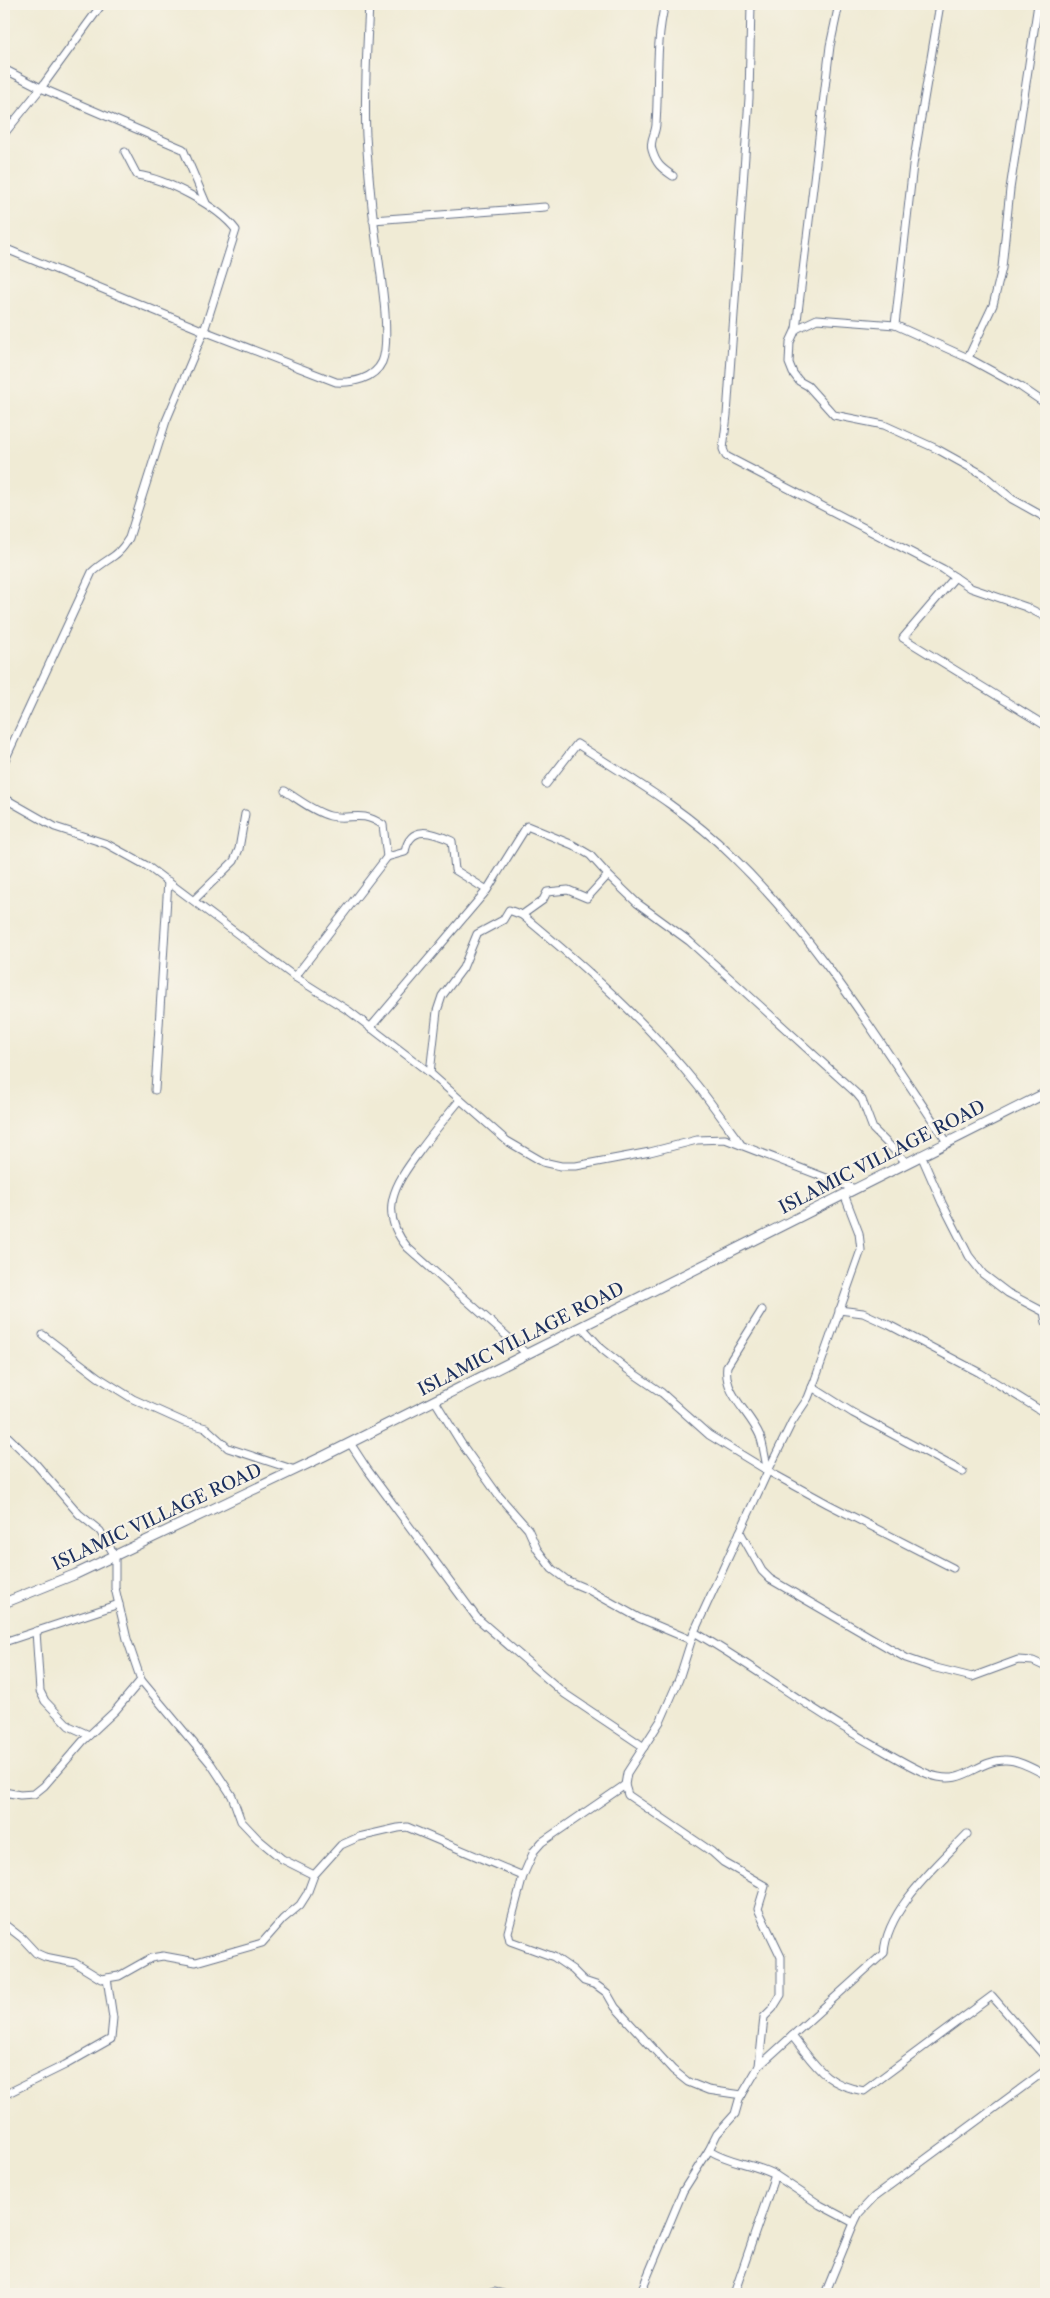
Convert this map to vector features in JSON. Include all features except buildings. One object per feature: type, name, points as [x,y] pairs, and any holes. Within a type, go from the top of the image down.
[{"type":"street","points":[[4,134],[41,88],[102,4]]},
{"type":"street","points":[[4,248],[204,331],[336,382],[348,383],[362,380],[375,371],[381,363],[387,338],[373,220],[366,134],[369,4],[346,4]]},
{"type":"street","points":[[665,4],[659,26],[656,130],[652,137],[651,148],[659,168],[673,176]]},
{"type":"street","points":[[751,4],[746,148],[723,449],[726,456],[955,578],[970,588],[1026,607],[1046,618]]},
{"type":"street","points":[[839,4],[830,46],[796,329],[790,342],[789,363],[793,373],[799,381],[808,386],[834,415],[884,425],[937,448],[982,474],[1012,498],[1046,518]]},
{"type":"street","points":[[895,325],[912,165],[940,4]]},
{"type":"street","points":[[968,358],[993,305],[1002,268],[1010,189],[1038,4]]},
{"type":"street","points":[[4,69],[41,88],[183,149],[206,203]]},
{"type":"street","points":[[4,762],[92,572],[121,552],[129,538],[166,421],[204,331],[236,230],[206,203],[150,176],[137,175],[125,152]]},
{"type":"street","points":[[373,220],[545,207]]},
{"type":"street","points":[[796,329],[816,319],[895,325],[968,358],[1021,387],[1046,404]]},
{"type":"street","points":[[955,578],[903,638],[1046,726]]},
{"type":"street","points":[[546,784],[577,744],[671,805],[730,854],[807,937],[850,997],[947,1142]]},
{"type":"street","points":[[285,791],[330,816],[359,815],[372,818],[383,825],[387,857]]},
{"type":"street","points":[[4,798],[55,827],[108,844],[147,866],[295,977],[370,1028],[430,1073],[507,1141],[542,1162],[561,1166],[576,1166],[628,1157],[697,1140],[724,1139],[740,1143],[855,1189]]},
{"type":"street","points":[[194,900],[234,861],[239,849],[245,814]]},
{"type":"street","points":[[370,1028],[487,890],[527,826],[573,844],[590,855],[638,903],[690,941],[857,1094],[862,1100],[873,1129],[906,1162]]},
{"type":"street","points":[[295,977],[387,857],[405,852],[407,843],[414,834],[425,832],[452,841],[455,870],[487,890]]},
{"type":"street","points":[[522,915],[543,900],[547,892],[568,890],[587,898],[608,875]]},
{"type":"street","points":[[155,1090],[168,881]]},
{"type":"street","points":[[430,1073],[437,1011],[442,996],[464,968],[469,958],[471,944],[477,934],[503,920],[509,910],[522,915],[556,943],[644,1026],[696,1084],[740,1143]]},
{"type":"street","name":"ISLAMIC VILLAGE ROAD","points":[[4,1603],[76,1574],[295,1470],[1046,1093]]},
{"type":"street","points":[[460,1100],[440,1123],[402,1175],[394,1190],[392,1215],[399,1237],[408,1248],[527,1354]]},
{"type":"street","points":[[921,1155],[942,1203],[969,1256],[983,1274],[1008,1293],[1044,1312],[1046,1322]]},
{"type":"street","points":[[758,2066],[764,2017],[773,2008],[781,1995],[781,1957],[758,1909],[764,1886],[723,1862],[712,1852],[643,1806],[628,1795],[625,1785],[627,1773],[661,1720],[679,1679],[694,1632],[768,1471],[812,1387],[861,1250],[859,1234],[844,1194]]},
{"type":"street","points":[[762,1310],[727,1366],[726,1374],[741,1408],[759,1435],[768,1471]]},
{"type":"street","points":[[839,1310],[863,1313],[947,1354],[1042,1412]]},
{"type":"street","points":[[582,1326],[602,1349],[662,1393],[709,1435],[768,1471],[953,1568]]},
{"type":"street","points":[[43,1335],[98,1377],[133,1399],[184,1422],[206,1428],[228,1448],[295,1470]]},
{"type":"street","points":[[812,1387],[853,1413],[963,1472]]},
{"type":"street","points":[[435,1401],[461,1443],[498,1494],[528,1529],[537,1549],[552,1569],[568,1581],[587,1589],[639,1618],[691,1640]]},
{"type":"street","points":[[4,1433],[35,1463],[79,1514],[100,1531],[115,1556],[115,1588],[141,1680],[211,1764],[232,1796],[241,1821],[258,1839],[282,1859],[314,1875]]},
{"type":"street","points":[[350,1443],[367,1469],[477,1618],[565,1694],[644,1747]]},
{"type":"street","points":[[740,1532],[762,1571],[770,1579],[906,1658],[972,1677],[1018,1660],[1032,1661],[1046,1667]]},
{"type":"street","points":[[4,1642],[119,1604]]},
{"type":"street","points":[[36,1632],[40,1691],[45,1701],[69,1726],[90,1735]]},
{"type":"street","points":[[694,1632],[732,1654],[853,1735],[928,1774],[945,1778],[964,1776],[994,1761],[1005,1759],[1025,1765],[1046,1775]]},
{"type":"street","points":[[4,1792],[20,1795],[34,1794],[44,1786],[90,1735],[115,1711],[141,1680]]},
{"type":"street","points":[[625,1785],[542,1842],[534,1851],[523,1876],[508,1932],[510,1941],[554,1957],[574,1970],[584,1981],[596,1985],[607,1993],[615,2007],[673,2070],[688,2082],[708,2090],[742,2095]]},
{"type":"street","points":[[4,1924],[22,1938],[36,1953],[45,1957],[75,1963],[101,1979],[119,1976],[151,1958],[163,1956],[196,1962],[262,1943],[283,1919],[300,1906],[314,1875],[341,1845],[359,1837],[407,1827],[523,1876]]},
{"type":"street","points":[[640,2294],[683,2191],[710,2150],[716,2134],[735,2114],[742,2095],[758,2066],[884,1952],[885,1938],[895,1918],[912,1893],[967,1834]]},
{"type":"street","points":[[4,2095],[65,2065],[111,2039],[112,2011],[108,1978]]},
{"type":"street","points":[[792,2036],[827,2079],[854,2090],[864,2091],[992,1996],[1046,2058]]},
{"type":"street","points":[[825,2294],[859,2213],[874,2197],[1046,2070]]},
{"type":"street","points":[[710,2150],[724,2160],[763,2168],[820,2205],[854,2223]]},
{"type":"street","points":[[734,2294],[776,2175]]},
{"type":"street","points":[[488,2294],[494,2292],[503,2294]]}]
